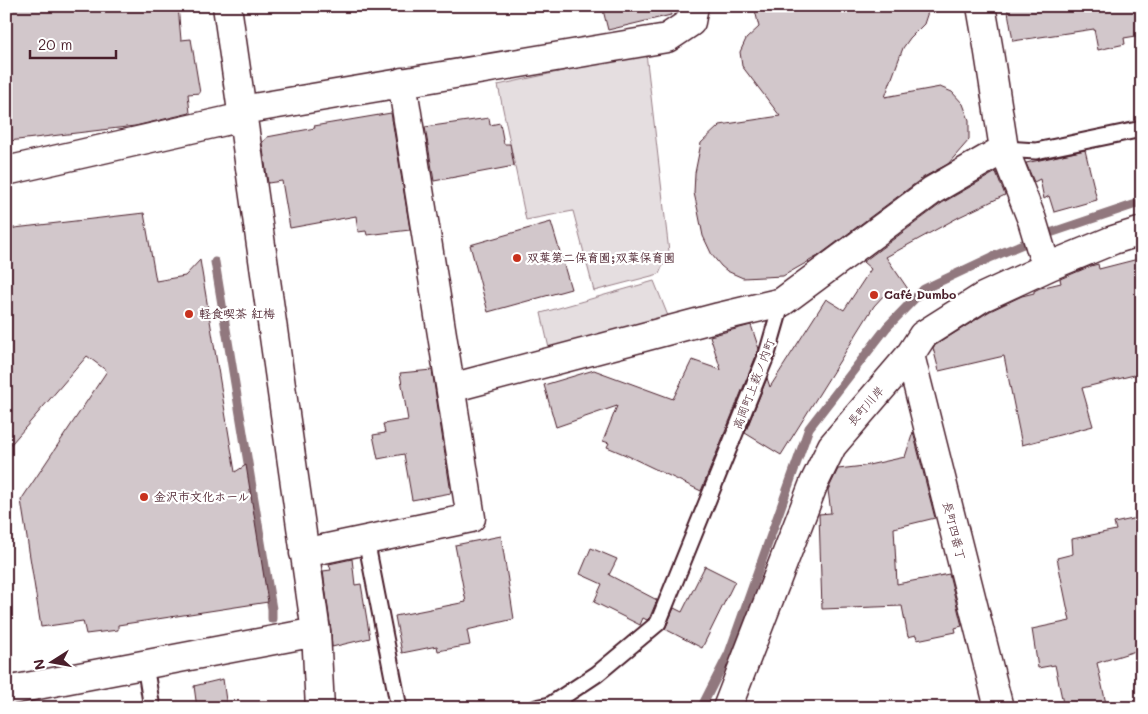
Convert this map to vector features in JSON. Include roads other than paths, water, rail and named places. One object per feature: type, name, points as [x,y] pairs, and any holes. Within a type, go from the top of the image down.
[{"type":"street","points":[[227,6],[316,632],[320,708]]},
{"type":"street","points":[[6,171],[242,114],[402,82],[667,38],[691,22],[694,6]]},
{"type":"street","points":[[981,6],[1004,149],[1046,259]]},
{"type":"street","points":[[304,553],[472,518],[402,82]]},
{"type":"street","points":[[451,388],[718,317],[782,302],[933,190],[1004,149]]},
{"type":"street","name":"長町川岸","points":[[727,708],[807,502],[832,446],[910,355],[923,335],[1046,259],[1142,231]]},
{"type":"street","name":"長町四番丁","points":[[910,355],[999,708]]},
{"type":"street","points":[[6,691],[316,632]]},
{"type":"lane","points":[[1004,149],[1036,151],[1142,130]]},
{"type":"lane","name":"高岡町上薮ノ内町","points":[[536,708],[550,705],[596,674],[658,623],[767,354],[782,302]]},
{"type":"lane","points":[[366,540],[399,708]]},
{"type":"lane","points":[[145,665],[152,708]]},
{"type":"waterway","points":[[701,708],[729,653],[809,428],[887,327],[924,289],[1047,234],[1142,202]]},
{"type":"waterway","points":[[215,262],[272,609],[272,619]]},
{"type":"place","name":"双葉第二保育園;双葉保育園","points":[[517,258]]},
{"type":"place","name":"Café Dumbo","points":[[874,295]]},
{"type":"place","name":"軽食喫茶 紅梅","points":[[189,314]]},
{"type":"place","name":"金沢市文化ホール","points":[[144,497]]}]
